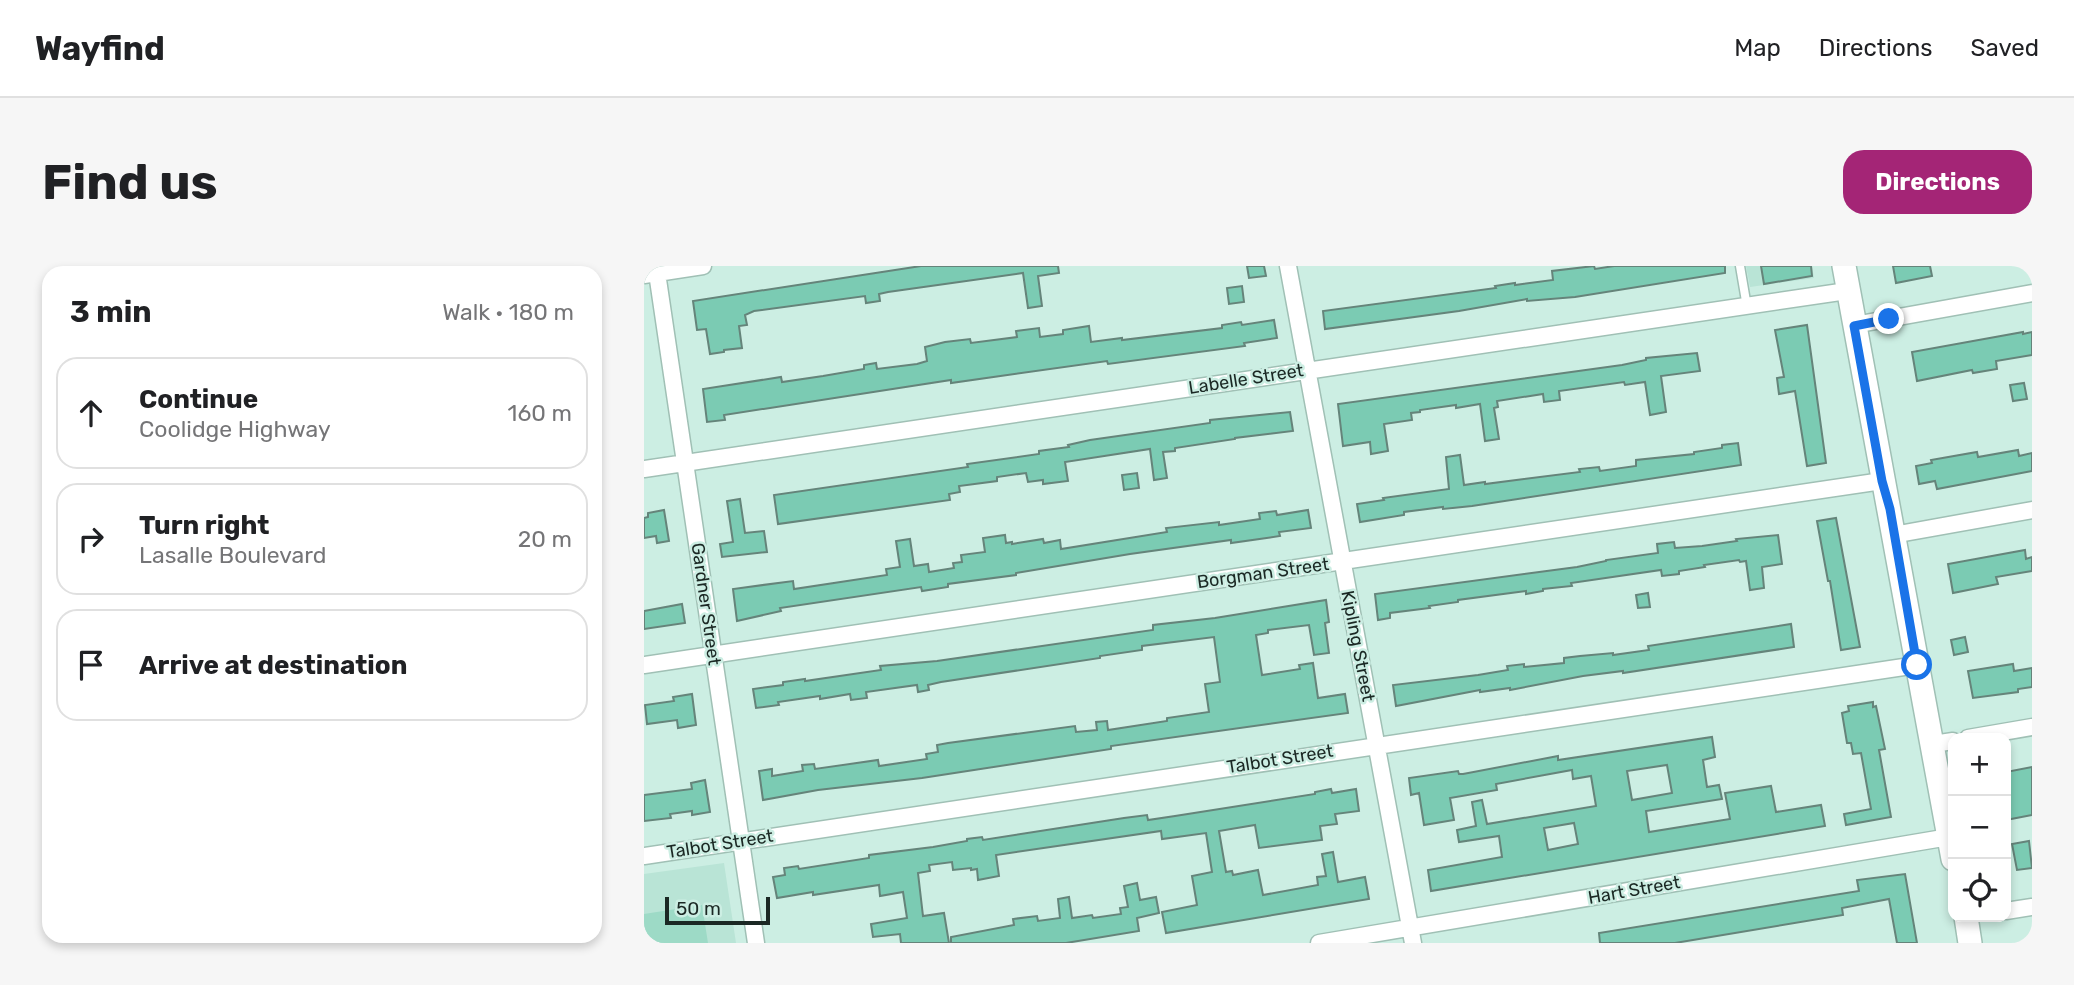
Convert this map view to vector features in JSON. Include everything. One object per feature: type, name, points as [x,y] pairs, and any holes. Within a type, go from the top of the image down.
[{"type":"main road","points":[[1844,266],[1917,665],[1943,742],[1948,808]]},
{"type":"main road","points":[[1969,922],[1970,943]]},
{"type":"street","points":[[653,271],[703,266]]},
{"type":"street","name":"Kipling Street","points":[[1288,266],[1411,935]]},
{"type":"street","name":"Gardner Street","points":[[653,271],[685,463],[756,943]]},
{"type":"street","name":"Labelle Street","points":[[644,470],[1847,291]]},
{"type":"street","points":[[1854,326],[2032,293]]},
{"type":"street","name":"Borgman Street","points":[[644,665],[1882,481]]},
{"type":"street","points":[[1893,535],[2032,510]]},
{"type":"street","name":"Talbot Street","points":[[644,856],[1917,665]]},
{"type":"street","points":[[1997,733],[2032,727]]},
{"type":"street","name":"Hart Street","points":[[1319,943],[1411,935],[1948,848]]},
{"type":"street","points":[[2011,910],[2032,907]]},
{"type":"lane","points":[[1740,266],[1747,307]]},
{"type":"shaded area","points":[[1746,266],[1812,266],[1814,278],[1750,287]]},
{"type":"shaded area","points":[[724,863],[736,943],[644,943],[644,874]]},
{"type":"shaded area","points":[[702,905],[708,943],[644,943],[644,914]]},
{"type":"building","points":[[921,266],[1058,266],[1059,273],[1038,276],[1042,306],[1028,308],[1023,273],[888,292],[879,294],[880,301],[866,303],[865,296],[754,311],[745,315],[747,325],[739,326],[742,348],[724,352],[710,354],[706,329],[697,330],[693,301]]},
{"type":"building","points":[[1247,266],[1264,266],[1266,276],[1249,278]]},
{"type":"building","points":[[1594,266],[1595,269],[1614,266],[1725,266],[1725,273],[1575,297],[1527,299],[1325,329],[1323,311],[1496,288],[1495,286],[1515,283],[1553,280],[1552,271]]},
{"type":"building","points":[[1761,266],[1811,266],[1812,276],[1764,284]]},
{"type":"building","points":[[1893,266],[1930,266],[1932,276],[1896,283]]},
{"type":"building","points":[[1242,286],[1244,302],[1229,304],[1227,288]]},
{"type":"building","points":[[1274,320],[1277,338],[1244,343],[1245,346],[1108,364],[1107,361],[951,383],[951,380],[724,415],[725,420],[707,422],[703,389],[781,377],[782,382],[823,376],[864,369],[864,365],[876,363],[877,369],[917,364],[927,361],[925,347],[945,342],[970,339],[971,343],[1017,337],[1016,331],[1039,328],[1040,337],[1063,334],[1063,330],[1089,326],[1091,342],[1122,340],[1222,328],[1222,325],[1241,322],[1242,325]]},
{"type":"building","points":[[1807,325],[1826,463],[1807,466],[1795,391],[1779,394],[1777,378],[1784,377],[1775,330]]},
{"type":"building","points":[[2032,332],[2032,355],[1996,361],[1997,369],[1973,373],[1972,370],[1917,381],[1912,352]]},
{"type":"building","points":[[1697,353],[1700,371],[1661,376],[1666,412],[1650,415],[1645,382],[1625,385],[1624,382],[1559,391],[1560,400],[1544,402],[1543,394],[1497,401],[1498,407],[1494,408],[1499,439],[1485,441],[1480,404],[1456,408],[1456,405],[1420,410],[1411,413],[1412,420],[1384,424],[1388,451],[1371,454],[1370,442],[1343,446],[1338,404],[1622,365],[1646,358]]},
{"type":"building","points":[[2024,383],[2027,399],[2013,401],[2010,385]]},
{"type":"building","points":[[1290,412],[1293,431],[1235,438],[1163,452],[1167,478],[1154,480],[1150,449],[1065,462],[1068,481],[1043,484],[1043,480],[1028,482],[1026,473],[997,477],[997,481],[959,486],[960,492],[949,494],[950,500],[778,524],[774,495],[968,467],[967,464],[1039,454],[1039,451],[1069,447],[1068,445],[1090,440],[1210,423],[1210,420]]},
{"type":"building","points":[[1738,443],[1741,465],[1472,506],[1404,512],[1404,515],[1360,522],[1357,504],[1449,489],[1446,457],[1460,455],[1464,485],[1485,484],[1580,472],[1579,469],[1599,467],[1600,471],[1636,466],[1636,460],[1694,454]]},
{"type":"building","points":[[2018,450],[2019,456],[2032,453],[2032,471],[1937,489],[1935,481],[1919,484],[1916,466],[1932,463],[1931,460],[1977,452],[1978,457]]},
{"type":"building","points":[[1137,473],[1139,488],[1124,490],[1122,475]]},
{"type":"building","points":[[740,499],[745,533],[764,531],[767,552],[722,557],[720,544],[733,542],[727,501]]},
{"type":"building","points":[[664,510],[669,541],[657,543],[656,536],[644,538],[644,518],[648,517],[648,513]]},
{"type":"building","points":[[1308,510],[1311,528],[1279,532],[1280,536],[1130,554],[1016,575],[948,584],[948,587],[922,591],[921,587],[780,608],[781,611],[737,621],[733,589],[793,581],[794,589],[887,575],[886,569],[900,567],[896,541],[910,539],[914,566],[928,564],[929,572],[954,568],[953,563],[962,562],[961,555],[985,552],[983,538],[1005,535],[1006,543],[1012,544],[1043,539],[1044,543],[1060,540],[1061,549],[1167,532],[1166,528],[1260,519],[1259,513],[1276,511],[1277,515]]},
{"type":"building","points":[[1836,518],[1860,647],[1841,650],[1817,521]]},
{"type":"building","points":[[1778,535],[1782,564],[1762,567],[1764,588],[1750,590],[1746,561],[1739,560],[1704,565],[1705,567],[1679,571],[1679,574],[1662,576],[1661,570],[1571,583],[1572,586],[1526,594],[1526,591],[1458,600],[1429,606],[1430,608],[1390,613],[1390,618],[1378,620],[1375,594],[1577,567],[1658,553],[1657,544],[1674,542],[1675,548],[1702,546]]},
{"type":"building","points":[[2025,550],[2026,559],[2032,557],[2032,571],[1996,577],[1998,584],[1953,593],[1948,564]]},
{"type":"building","points":[[1648,593],[1650,607],[1638,608],[1636,595]]},
{"type":"building","points":[[1326,600],[1329,622],[1325,623],[1329,653],[1314,655],[1309,625],[1268,630],[1268,633],[1256,635],[1262,675],[1300,669],[1299,665],[1313,663],[1318,698],[1345,694],[1348,713],[1111,746],[1111,749],[763,800],[759,771],[772,769],[772,776],[803,771],[802,765],[814,764],[815,769],[878,760],[879,766],[927,759],[926,754],[938,752],[937,745],[948,743],[1075,726],[1076,732],[1097,730],[1096,722],[1107,721],[1108,730],[1167,721],[1167,718],[1209,712],[1205,684],[1220,682],[1214,637],[1142,646],[1142,650],[1100,658],[941,682],[928,685],[929,690],[918,692],[917,685],[866,692],[867,698],[851,700],[850,694],[820,699],[820,696],[756,708],[753,689],[783,685],[783,682],[881,670],[880,666],[937,661],[1153,630],[1153,625]]},
{"type":"building","points":[[682,604],[685,623],[644,629],[644,611]]},
{"type":"building","points":[[1791,624],[1794,647],[1623,673],[1583,676],[1510,690],[1480,690],[1396,706],[1393,685],[1508,670],[1507,666],[1564,663],[1564,658],[1649,650],[1648,646]]},
{"type":"building","points":[[1965,637],[1968,652],[1954,655],[1951,640]]},
{"type":"building","points":[[2013,664],[2014,671],[2032,668],[2032,687],[2018,689],[2018,692],[1973,698],[1968,671]]},
{"type":"building","points":[[692,694],[696,725],[678,728],[677,720],[647,724],[645,705],[674,701],[673,697]]},
{"type":"building","points":[[1873,702],[1885,749],[1879,750],[1891,817],[1846,825],[1844,814],[1871,809],[1861,753],[1853,754],[1851,743],[1847,743],[1842,713],[1849,711],[1848,706]]},
{"type":"building","points":[[1712,737],[1715,757],[1703,760],[1707,787],[1719,785],[1722,799],[1646,811],[1649,832],[1730,819],[1725,793],[1771,786],[1776,812],[1821,805],[1825,826],[1431,891],[1428,870],[1502,857],[1499,836],[1459,842],[1457,830],[1476,826],[1472,802],[1482,800],[1487,824],[1596,806],[1591,776],[1573,779],[1572,770],[1496,784],[1497,790],[1450,798],[1454,820],[1424,825],[1419,793],[1411,795],[1409,778],[1458,771],[1463,774],[1558,756],[1558,760]],"holes":[[[1667,765],[1672,793],[1632,800],[1627,771]],[[1574,823],[1578,844],[1548,850],[1544,828]]]},
{"type":"building","points":[[2032,767],[2032,815],[2011,819],[2011,771]]},
{"type":"building","points":[[705,780],[710,812],[670,814],[671,818],[644,821],[644,795],[692,789],[691,783]]},
{"type":"building","points":[[1331,789],[1332,793],[1356,789],[1359,811],[1335,814],[1337,824],[1320,826],[1322,840],[1259,848],[1255,825],[1219,831],[1226,872],[1232,871],[1233,875],[1258,870],[1263,895],[1318,885],[1317,877],[1326,876],[1322,854],[1333,852],[1338,882],[1365,877],[1369,899],[1166,933],[1162,912],[1197,905],[1192,876],[1212,872],[1206,833],[1162,839],[1161,831],[996,855],[999,876],[978,880],[977,869],[953,870],[952,862],[929,865],[930,871],[918,873],[923,916],[944,913],[949,943],[901,943],[900,934],[873,937],[871,924],[907,918],[903,892],[880,896],[879,885],[777,898],[773,877],[785,875],[784,868],[798,866],[799,869],[869,858],[869,855],[933,847],[967,839],[982,837],[983,840],[1147,815],[1148,820],[1315,794]]},
{"type":"building","points":[[2029,841],[2032,868],[2017,870],[2012,844]]},
{"type":"building","points":[[1905,874],[1917,943],[1897,943],[1889,899],[1842,908],[1843,915],[1675,943],[1600,943],[1599,933],[1859,891],[1857,880]]},
{"type":"building","points":[[1137,883],[1140,900],[1156,897],[1159,913],[1137,918],[1139,931],[1066,943],[951,943],[951,937],[1014,925],[1013,919],[1037,916],[1038,921],[1060,918],[1058,899],[1069,897],[1072,918],[1121,914],[1120,908],[1128,907],[1124,886]]},
{"type":"route","points":[[1889,319],[1854,326],[1917,665]]}]
